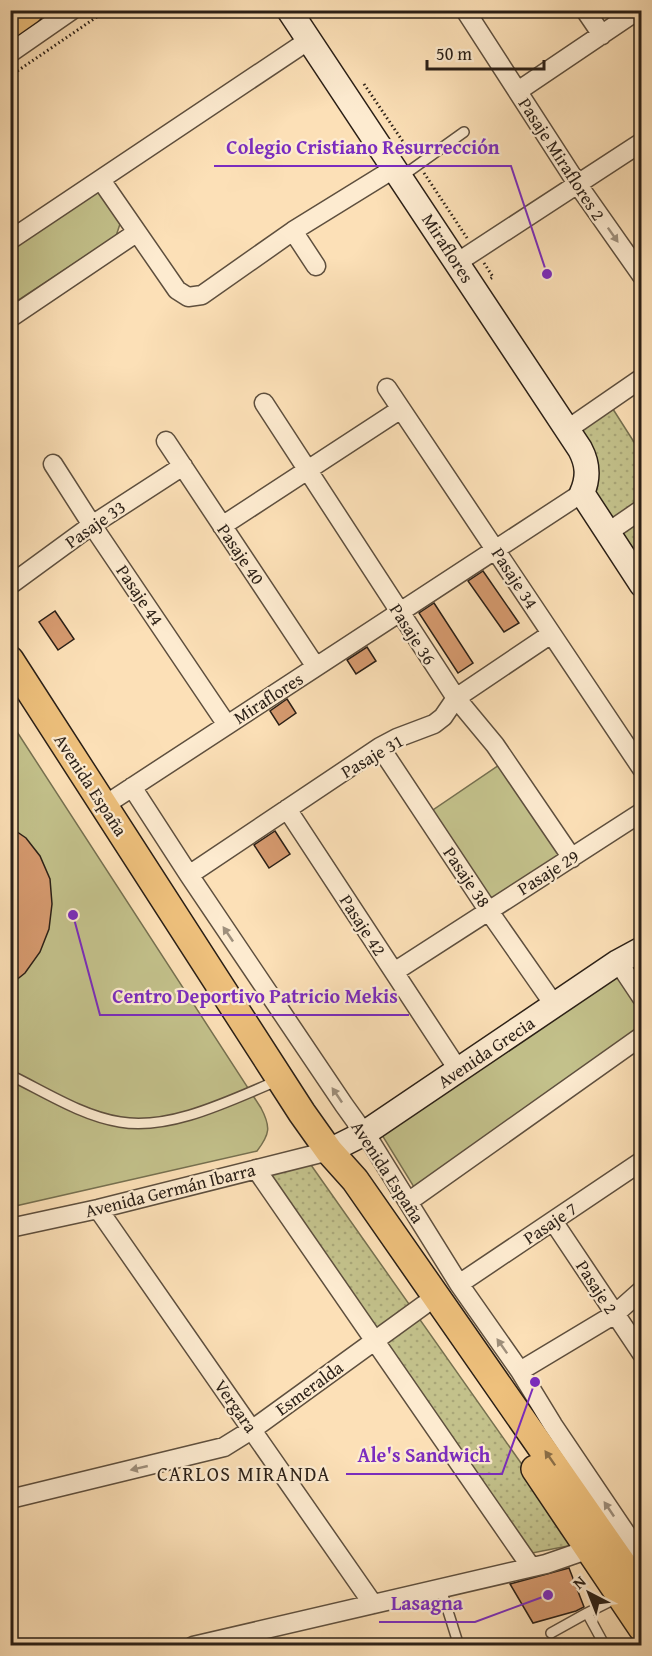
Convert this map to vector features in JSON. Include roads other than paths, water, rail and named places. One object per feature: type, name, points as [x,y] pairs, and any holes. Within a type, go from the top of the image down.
[{"type":"main road","points":[[10,24],[30,10]]},
{"type":"main road","name":"Avenida España","points":[[10,660],[280,1079],[329,1151],[355,1180],[631,1594],[642,1628]]},
{"type":"main road","name":"Avenida España","points":[[329,1151],[331,1162],[342,1183],[424,1305],[598,1546]]},
{"type":"street","points":[[10,54],[72,10]]},
{"type":"street","name":"Miraflores","points":[[105,805],[582,492],[586,480],[587,465],[568,429],[289,10]]},
{"type":"street","name":"Pasaje Miraflores 2","points":[[465,10],[578,185],[642,276]]},
{"type":"street","points":[[585,10],[602,35]]},
{"type":"street","points":[[518,91],[638,10]]},
{"type":"street","points":[[10,240],[309,40]]},
{"type":"street","points":[[458,262],[642,142]]},
{"type":"street","points":[[101,180],[177,290],[188,297],[202,295],[293,231],[398,173]]},
{"type":"street","points":[[293,231],[316,266]]},
{"type":"street","points":[[10,318],[136,233]]},
{"type":"street","points":[[568,429],[642,378]]},
{"type":"street","name":"Pasaje 34","points":[[387,388],[642,769]]},
{"type":"street","name":"Pasaje 36","points":[[264,403],[456,698],[495,745],[572,858]]},
{"type":"street","points":[[222,526],[401,409]]},
{"type":"street","name":"Pasaje 40","points":[[166,441],[316,667]]},
{"type":"street","name":"Pasaje 44","points":[[53,464],[227,725]]},
{"type":"street","name":"Pasaje 33","points":[[10,585],[92,525],[183,466]]},
{"type":"street","points":[[582,492],[642,585]]},
{"type":"street","points":[[607,532],[642,509]]},
{"type":"street","name":"Pasaje 31","points":[[189,875],[380,747],[434,724],[443,717],[456,698],[551,634]]},
{"type":"street","name":"Pasaje 38","points":[[380,747],[555,1006]]},
{"type":"street","name":"Avenida España","points":[[132,787],[189,875],[365,1133],[459,1284],[520,1371],[553,1425],[642,1557]]},
{"type":"street","name":"Pasaje 42","points":[[287,809],[459,1071]]},
{"type":"street","name":"Pasaje 29","points":[[394,972],[642,812]]},
{"type":"street","name":"Avenida Grecia","points":[[329,1151],[365,1133],[618,962],[642,949]]},
{"type":"street","points":[[618,962],[642,998]]},
{"type":"street","points":[[408,1202],[642,1036]]},
{"type":"street","name":"Avenida Germán Ibarra","points":[[10,1228],[98,1209],[329,1151]]},
{"type":"street","name":"Pasaje 7","points":[[459,1284],[642,1161]]},
{"type":"street","points":[[256,1169],[531,1567]]},
{"type":"street","name":"Vergara","points":[[98,1209],[373,1604]]},
{"type":"street","name":"Pasaje 2","points":[[553,1221],[642,1354]]},
{"type":"street","points":[[520,1371],[615,1314],[642,1290]]},
{"type":"street","name":"Esmeralda","points":[[10,1499],[212,1451],[232,1442],[424,1305]]},
{"type":"street","points":[[193,1646],[246,1640],[373,1604],[531,1567],[598,1546]]},
{"type":"lane","points":[[398,173],[464,132]]},
{"type":"lane","points":[[10,1075],[67,1104],[101,1118],[122,1123],[169,1120],[200,1112],[280,1079]]},
{"type":"lane","points":[[441,1589],[459,1646]]},
{"type":"lane","points":[[551,1634],[587,1613],[631,1594]]},
{"type":"lane","points":[[587,1613],[605,1646]]},
{"type":"place","name":"Colegio Cristiano Resurrección","points":[[547,274]]},
{"type":"place","name":"Centro Deportivo Patricio Mekis","points":[[73,915]]},
{"type":"place","name":"Ale's Sandwich","points":[[535,1382]]},
{"type":"place","name":"Lasagna","points":[[548,1595]]},
{"type":"district","name":"CARLOS MIRANDA","points":[[244,1473]]}]
